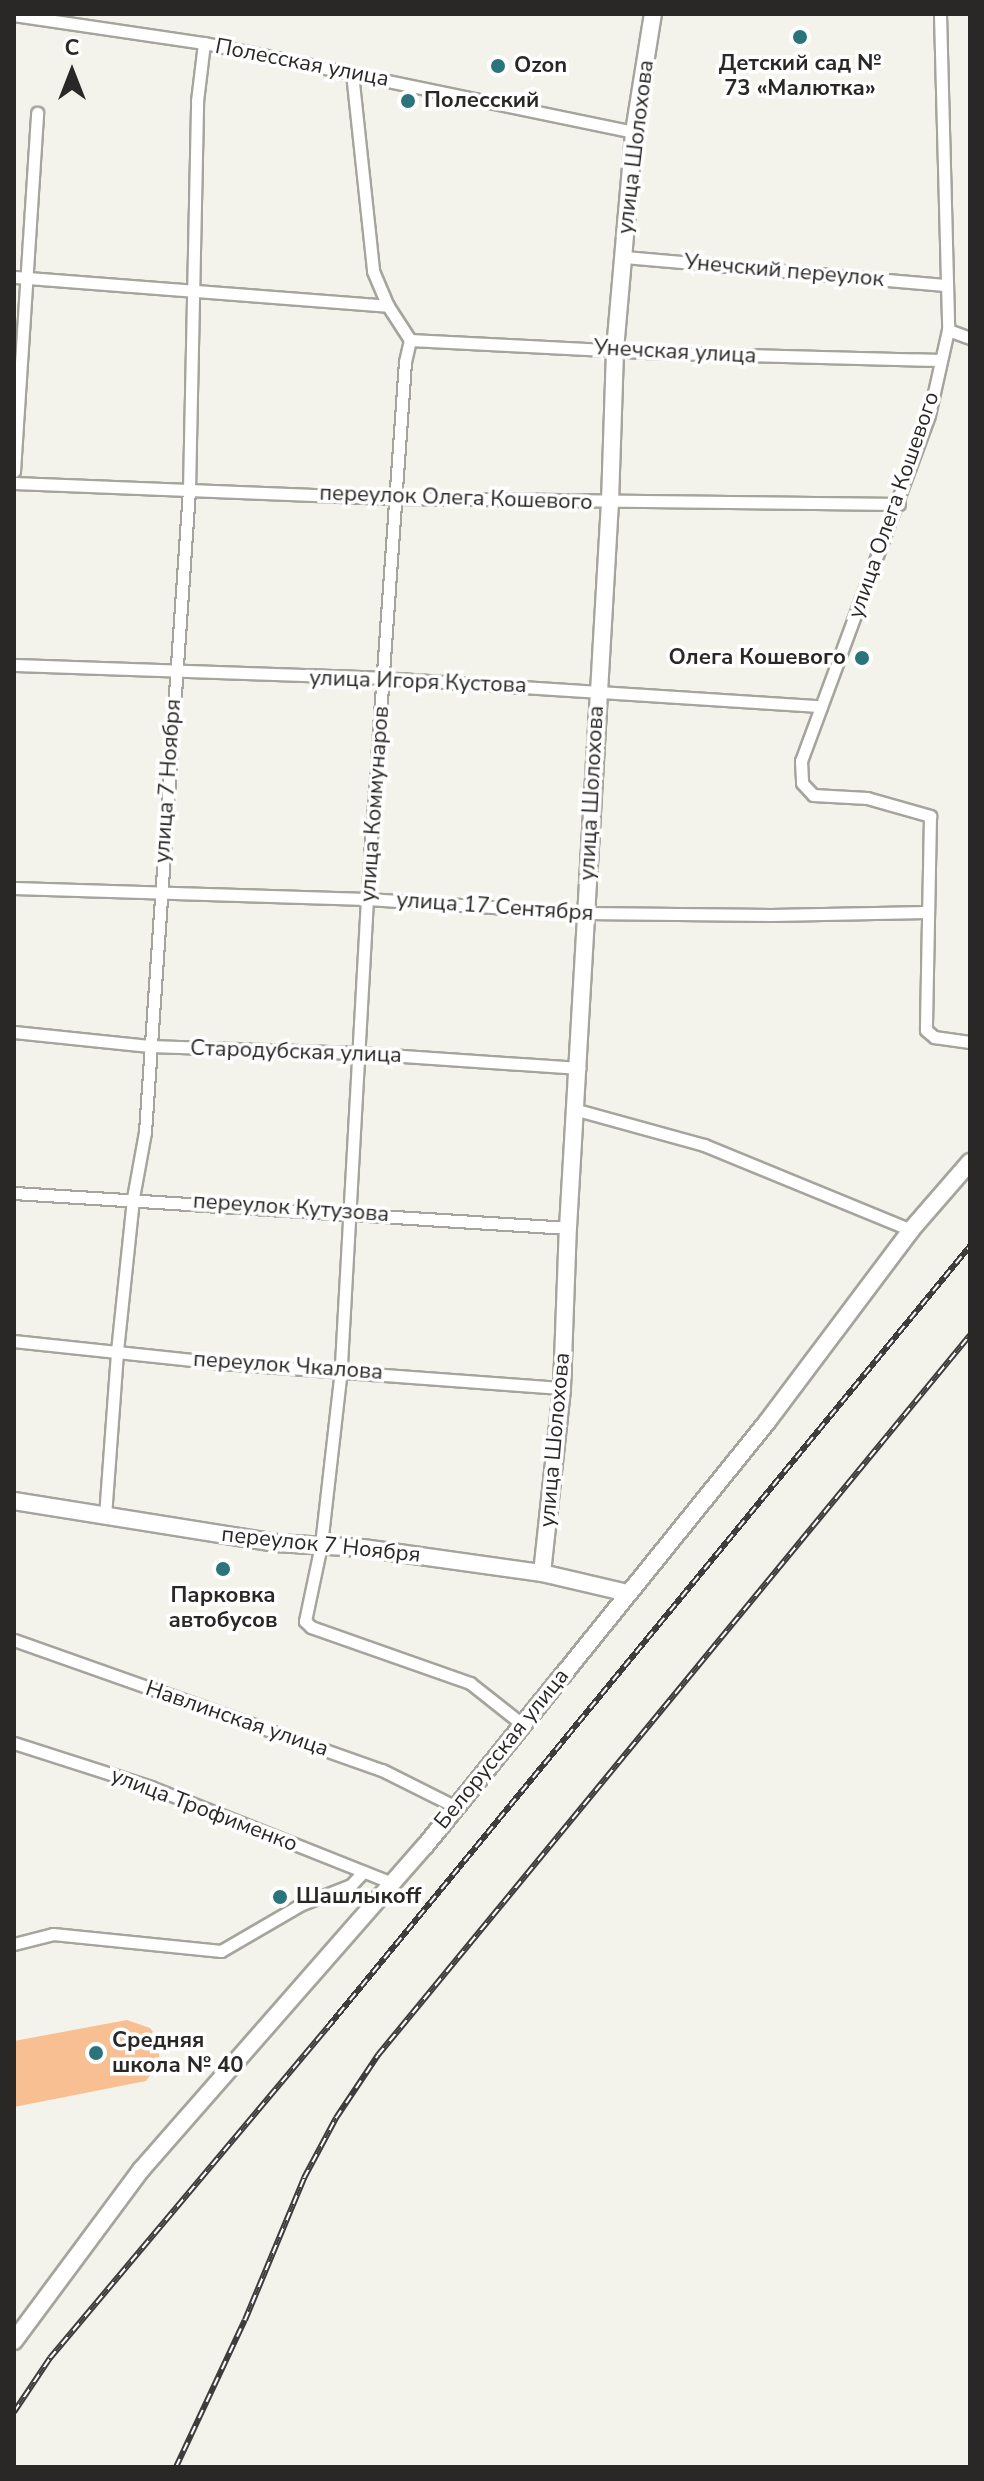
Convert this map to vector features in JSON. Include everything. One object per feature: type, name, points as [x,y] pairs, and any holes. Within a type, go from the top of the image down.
[{"type":"street","name":"улица Шолохова","points":[[542,1573],[562,1388],[597,689],[610,502],[615,350],[634,132],[653,14]]},
{"type":"street","name":"улица Олега Кошевого","points":[[940,14],[948,330],[929,415],[899,504],[801,761],[802,783],[813,795],[867,798],[930,816],[926,1030],[934,1037],[970,1042]]},
{"type":"street","name":"Полесская улица","points":[[14,15],[204,43],[634,132]]},
{"type":"street","name":"улица 7 Ноября","points":[[105,1516],[117,1351],[133,1198],[145,1132],[189,490],[197,101],[204,43]]},
{"type":"street","points":[[352,73],[373,271],[388,306],[410,340]]},
{"type":"street","points":[[14,471],[29,278],[37,113]]},
{"type":"street","name":"Унечский переулок","points":[[624,257],[945,285]]},
{"type":"street","points":[[14,277],[388,306]]},
{"type":"street","points":[[948,330],[970,338]]},
{"type":"street","name":"Унечская улица","points":[[410,340],[941,360]]},
{"type":"street","name":"улица Коммунаров","points":[[410,340],[395,498],[367,899],[341,1369],[321,1545],[305,1616],[307,1624],[470,1683],[522,1724]]},
{"type":"street","name":"переулок Олега Кошевого","points":[[14,483],[395,498],[899,504]]},
{"type":"street","name":"улица Игоря Кустова","points":[[14,665],[384,678],[597,689],[821,706]]},
{"type":"street","name":"улица 17 Сентября","points":[[14,888],[367,899],[585,913],[771,915],[927,912]]},
{"type":"street","name":"Стародубская улица","points":[[14,1032],[149,1046],[359,1053],[579,1068]]},
{"type":"street","points":[[577,1110],[704,1145],[911,1230]]},
{"type":"street","name":"Белорусская улица","points":[[17,2329],[141,2170],[456,1807],[767,1422],[911,1230],[970,1162]]},
{"type":"street","name":"переулок Кутузова","points":[[14,1193],[133,1198],[568,1228]]},
{"type":"street","name":"переулок Чкалова","points":[[14,1341],[220,1363],[341,1369],[562,1388]]},
{"type":"street","name":"переулок 7 Ноября","points":[[14,1501],[275,1543],[363,1548],[542,1573],[628,1593]]},
{"type":"street","name":"Навлинская улица","points":[[14,1640],[382,1770],[456,1807]]},
{"type":"street","name":"улица Трофименко","points":[[14,1743],[151,1787],[392,1883]]},
{"type":"street","points":[[14,1944],[35,1937],[67,1934],[221,1951],[252,1930],[300,1905],[351,1885],[363,1872]]},
{"type":"shaded area","points":[[127,2020],[150,2028],[159,2040],[159,2063],[146,2081],[14,2107],[14,2041]]},
{"type":"railway","points":[[14,2412],[50,2358],[327,2028],[970,1246]]},
{"type":"railway","points":[[176,2467],[245,2320],[304,2178],[336,2118],[378,2055],[970,1335]]},
{"type":"place","name":"Детский сад № 73 «Малютка»","points":[[800,37]]},
{"type":"place","name":"Ozon","points":[[498,66]]},
{"type":"place","name":"Полесский","points":[[408,101]]},
{"type":"place","name":"Олега Кошевого","points":[[862,658]]},
{"type":"place","name":"Парковка автобусов","points":[[223,1569]]},
{"type":"place","name":"Шашлыкоff","points":[[280,1897]]},
{"type":"place","name":"Средняя школа № 40","points":[[96,2053]]}]
